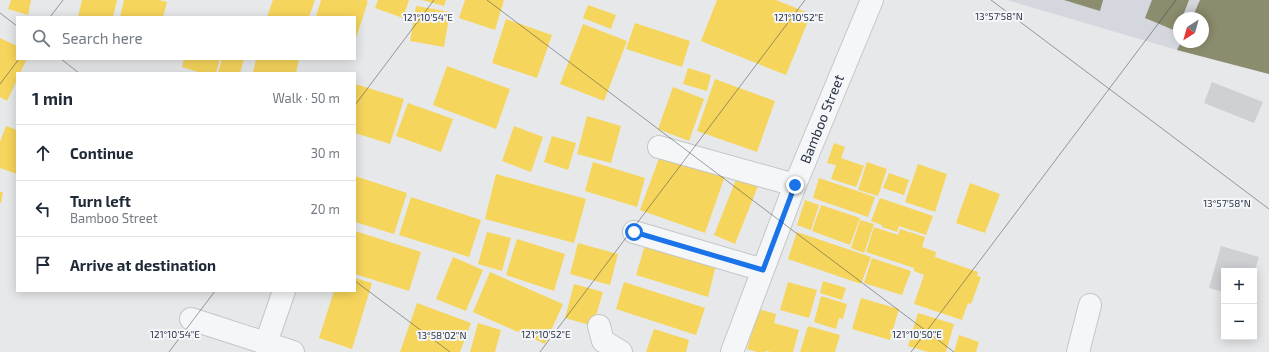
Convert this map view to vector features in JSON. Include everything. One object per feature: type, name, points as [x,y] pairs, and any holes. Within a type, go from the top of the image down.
[{"type":"street","name":"Bamboo Street","points":[[732,352],[795,185],[872,0]]},
{"type":"street","points":[[659,147],[795,185]]},
{"type":"street","points":[[634,232],[763,270]]},
{"type":"street","points":[[266,343],[284,292]]},
{"type":"street","points":[[1078,352],[1090,305]]},
{"type":"street","points":[[191,319],[293,352]]},
{"type":"street","points":[[599,326],[603,341],[621,352]]},
{"type":"shaded area","points":[[1007,0],[1269,0],[1269,74],[1177,50]]},
{"type":"building: Homes","points":[[11,0],[31,0],[28,15],[8,9]]},
{"type":"building: Homes","points":[[82,0],[117,0],[113,16],[78,16]]},
{"type":"building: Homes","points":[[124,0],[159,0],[167,2],[163,16],[120,16]]},
{"type":"building: Homes","points":[[273,0],[315,0],[309,16],[267,16]]},
{"type":"building: Homes","points":[[321,0],[368,1],[356,38],[356,16],[316,16]]},
{"type":"building: Homes","points":[[378,0],[409,0],[403,18],[375,8]]},
{"type":"building: Homes","points":[[422,0],[446,0],[444,6]]},
{"type":"building: Homes","points":[[465,0],[504,0],[495,30],[459,18]]},
{"type":"building: Homes","points":[[717,0],[776,0],[811,14],[786,75],[701,41]]},
{"type":"building: Homes","points":[[588,5],[616,15],[611,29],[583,18]]},
{"type":"building: Homes","points":[[416,6],[450,12],[444,47],[410,41]]},
{"type":"building: Homes","points":[[506,19],[552,35],[537,78],[492,63]]},
{"type":"building: Homes","points":[[635,23],[690,41],[682,67],[626,49]]},
{"type":"building: Homes","points":[[583,24],[627,41],[604,101],[560,84]]},
{"type":"building: Homes","points":[[0,38],[16,46],[16,60],[26,60],[20,72],[16,72],[16,82],[7,101],[0,97]]},
{"type":"building: Homes","points":[[184,60],[220,60],[216,72],[198,72],[182,67]]},
{"type":"building: Homes","points":[[222,60],[244,60],[240,72],[218,72]]},
{"type":"building: Homes","points":[[256,60],[299,60],[296,72],[253,72]]},
{"type":"building: Homes","points":[[447,66],[510,89],[496,129],[433,105]]},
{"type":"building: Homes","points":[[688,68],[711,75],[707,91],[683,84]]},
{"type":"building: Homes","points":[[715,79],[775,101],[757,152],[697,131]]},
{"type":"building: Homes","points":[[356,84],[404,99],[390,144],[356,133]]},
{"type":"building: Homes","points":[[673,87],[704,99],[689,141],[658,129]]},
{"type":"building: Homes","points":[[408,103],[453,119],[441,152],[396,136]]},
{"type":"building: Homes","points":[[587,116],[621,126],[611,163],[577,154]]},
{"type":"building: Homes","points":[[6,126],[16,130],[16,174],[0,168],[0,142]]},
{"type":"building: Homes","points":[[514,126],[543,137],[531,172],[502,161]]},
{"type":"building: Homes","points":[[552,136],[576,143],[568,170],[544,162]]},
{"type":"building: Homes","points":[[834,143],[845,147],[841,158],[864,166],[856,187],[831,179],[836,165],[827,163]]},
{"type":"building: Homes","points":[[662,150],[726,173],[705,233],[640,210]]},
{"type":"building: Homes","points":[[593,162],[645,178],[637,207],[585,191]]},
{"type":"building: Homes","points":[[867,162],[887,169],[878,196],[858,190]]},
{"type":"building: Homes","points":[[918,164],[947,174],[935,212],[905,202]]},
{"type":"building: Homes","points":[[739,172],[760,181],[735,244],[714,235]]},
{"type":"building: Homes","points":[[889,173],[909,180],[904,195],[883,188]]},
{"type":"building: Homes","points":[[496,174],[586,199],[574,243],[485,219]]},
{"type":"building: Homes","points":[[356,176],[407,193],[394,234],[356,222]]},
{"type":"building: Homes","points":[[819,178],[875,197],[868,217],[813,198]]},
{"type":"building: Homes","points":[[970,183],[1000,194],[985,233],[956,223]]},
{"type":"building: Homes","points":[[0,192],[3,192],[1,203],[0,203]]},
{"type":"building: Homes","points":[[411,197],[481,220],[469,257],[399,235]]},
{"type":"building: Homes","points":[[880,198],[933,216],[926,235],[899,226],[897,232],[882,227],[882,225],[871,221]]},
{"type":"building: Homes","points":[[805,200],[819,205],[811,230],[797,225]]},
{"type":"building: Homes","points":[[821,205],[860,218],[850,245],[812,231]]},
{"type":"building: Homes","points":[[860,220],[874,224],[864,253],[851,248]]},
{"type":"building: Homes","points":[[874,227],[898,235],[900,229],[925,237],[922,247],[936,252],[935,257],[978,272],[977,276],[981,277],[971,304],[968,303],[962,320],[914,304],[924,275],[914,271],[914,268],[866,252]]},
{"type":"building: Homes","points":[[356,231],[421,252],[409,291],[356,274]]},
{"type":"building: Homes","points":[[487,232],[511,238],[502,271],[478,264]]},
{"type":"building: Homes","points":[[797,232],[871,257],[861,284],[788,259]]},
{"type":"building: Homes","points":[[517,239],[565,254],[554,291],[506,275]]},
{"type":"building: Homes","points":[[578,243],[618,254],[610,285],[570,274]]},
{"type":"building: Homes","points":[[645,245],[716,265],[708,297],[636,275]]},
{"type":"building: Homes","points":[[453,257],[483,270],[466,311],[436,299]]},
{"type":"building: Homes","points":[[872,258],[911,271],[902,295],[864,283]]},
{"type":"building: Homes","points":[[490,272],[563,304],[545,344],[473,312]]},
{"type":"building: Homes","points":[[356,278],[372,283],[352,349],[319,338],[334,292],[356,292]]},
{"type":"building: Homes","points":[[823,281],[846,288],[842,300],[820,293]]},
{"type":"building: Homes","points":[[624,282],[705,308],[696,335],[616,309]]},
{"type":"building: Homes","points":[[788,282],[817,290],[809,318],[780,310]]},
{"type":"building: Homes","points":[[574,284],[603,292],[593,326],[565,318]]},
{"type":"building: Homes","points":[[821,296],[847,304],[843,319],[839,318],[836,329],[814,322]]},
{"type":"building: Homes","points":[[861,298],[899,309],[890,340],[852,329]]},
{"type":"building: Homes","points":[[417,303],[471,323],[460,352],[400,352]]},
{"type":"building: Homes","points":[[759,309],[776,314],[774,323],[799,330],[793,352],[757,352],[747,349]]},
{"type":"building: Homes","points":[[918,313],[954,324],[946,352],[928,352],[908,346]]},
{"type":"building: Homes","points":[[478,323],[501,330],[495,352],[470,352]]},
{"type":"building: Homes","points":[[808,326],[840,335],[835,352],[800,352]]},
{"type":"building: Homes","points":[[654,329],[689,340],[686,352],[646,352]]},
{"type":"building: Homes","points":[[959,335],[979,342],[976,352],[954,352]]},
{"type":"building: Industry","points":[[1064,0],[1103,0],[1100,11]]},
{"type":"building: Industry","points":[[1152,0],[1189,0],[1184,12],[1173,12],[1173,30],[1145,18]]},
{"type":"building: Industry","points":[[1200,0],[1269,0],[1269,74],[1177,50],[1178,48],[1209,48],[1209,12],[1195,12]]},
{"type":"building: Other","points":[[1212,82],[1263,102],[1254,123],[1204,103]]},
{"type":"building: Other","points":[[1221,246],[1259,257],[1256,268],[1221,268],[1221,291],[1209,288]]},
{"type":"route","points":[[634,232],[763,270],[795,185]]}]
